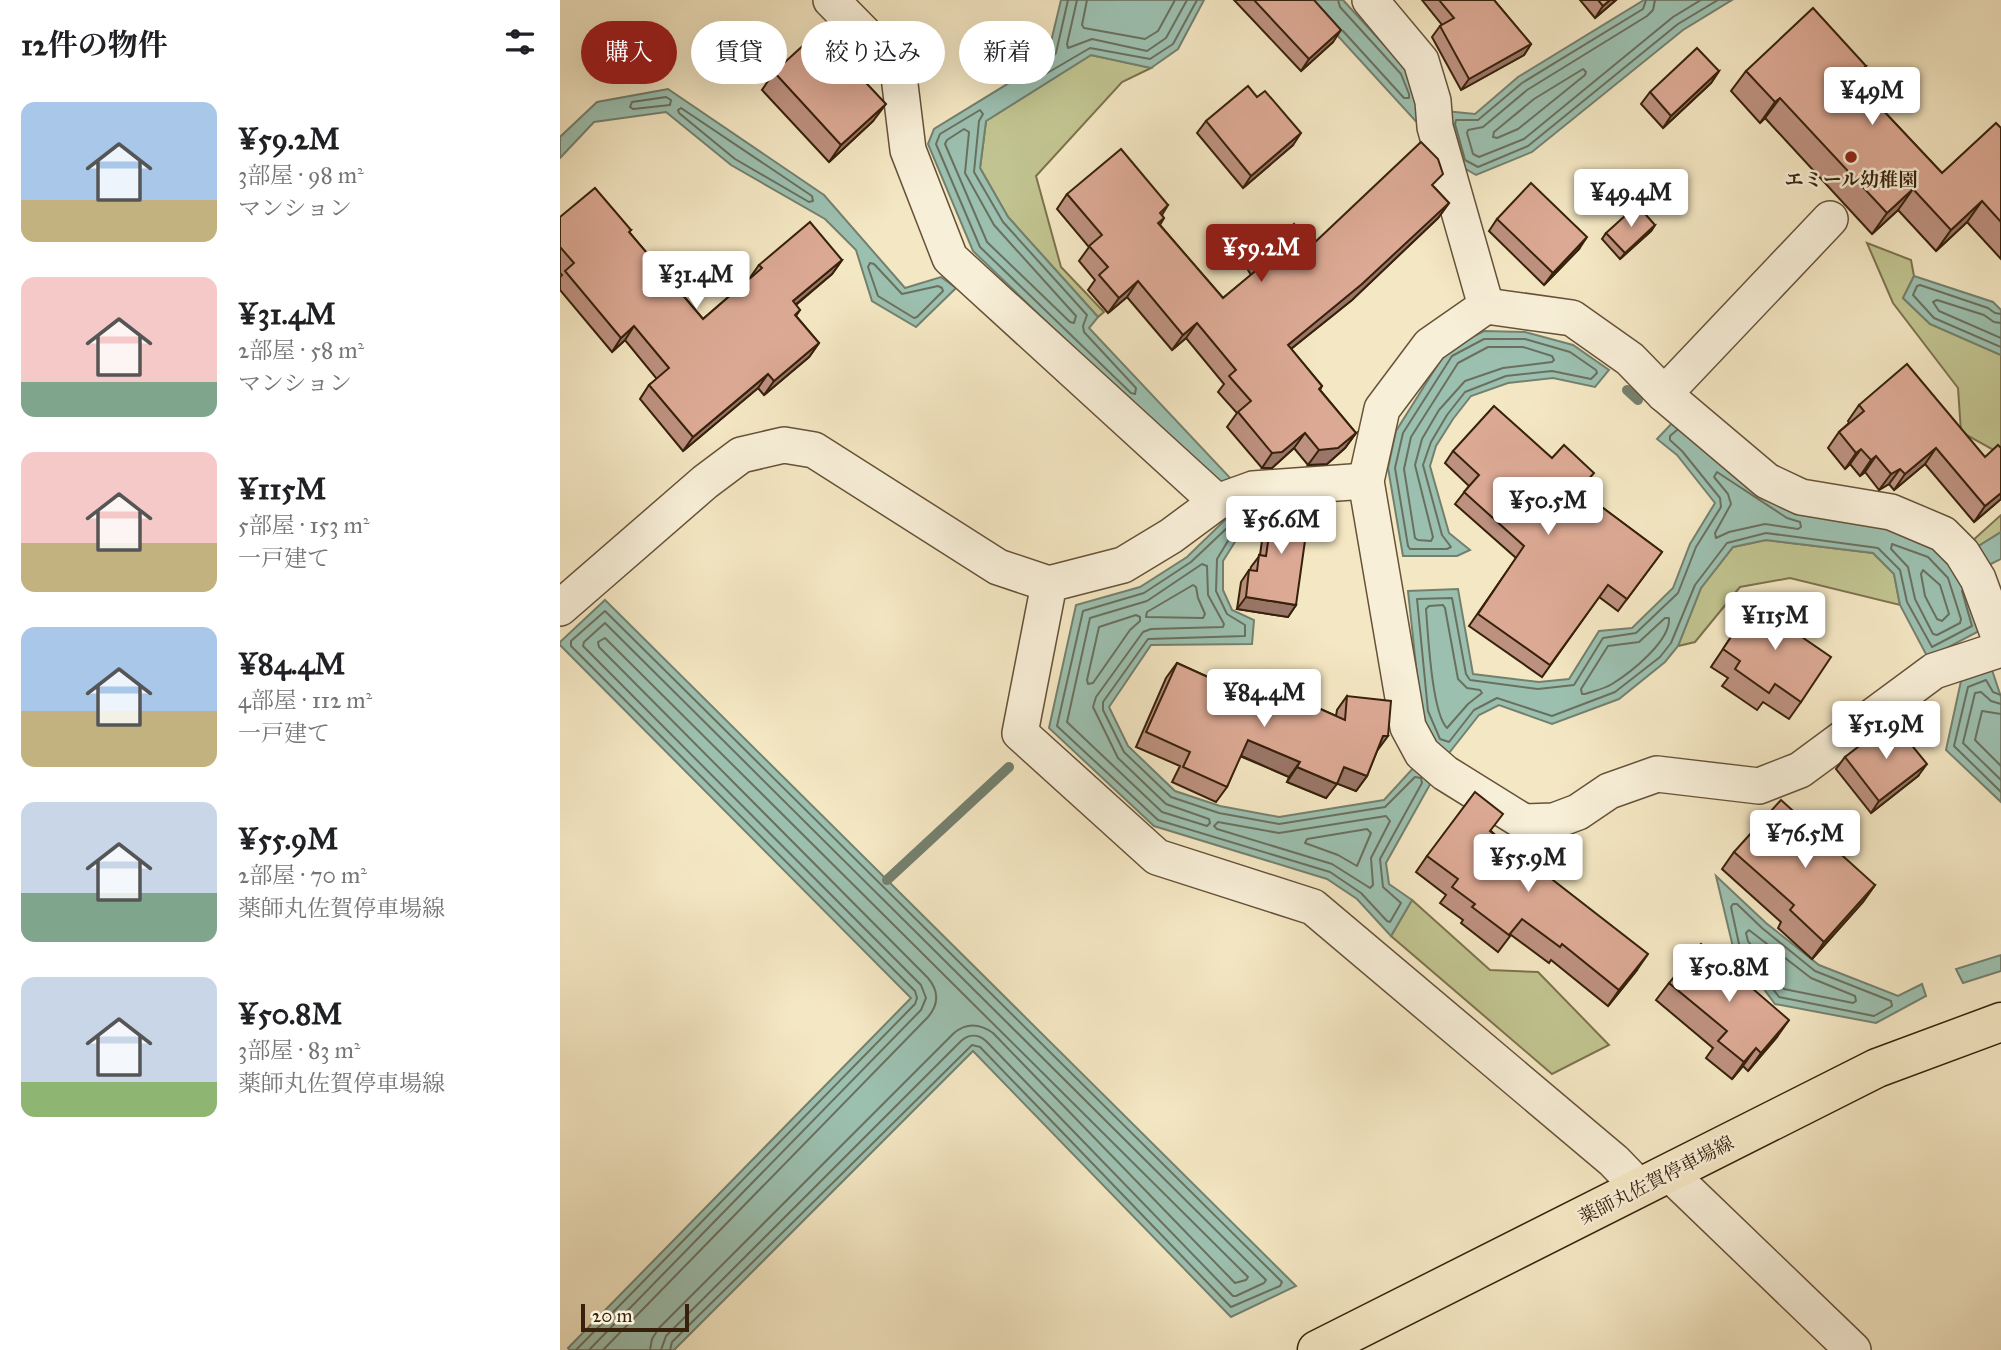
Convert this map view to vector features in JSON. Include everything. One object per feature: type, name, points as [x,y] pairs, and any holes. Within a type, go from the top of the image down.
[{"type":"main road","name":"薬師丸佐賀停車場線","points":[[1317,1350],[1877,1068],[2001,1023]]},
{"type":"street","points":[[831,0],[898,68],[908,150],[950,258],[1217,502]]},
{"type":"street","points":[[1370,0],[1421,61],[1486,306]]},
{"type":"street","points":[[1664,394],[1830,219]]},
{"type":"street","points":[[2001,642],[1970,566],[1943,534],[1891,512],[1801,497],[1768,481],[1664,394],[1630,359],[1572,318],[1486,306],[1430,345],[1382,409],[1366,481],[1408,727],[1433,763],[1524,822],[1554,821],[1578,812],[1609,791],[1657,774],[1759,786],[1800,770],[1934,671],[2001,649]]},
{"type":"street","points":[[560,608],[723,468],[741,455],[784,444],[814,450],[998,567],[1049,584],[1123,565],[1171,536],[1217,502],[1253,489],[1366,481]]},
{"type":"street","points":[[1049,584],[1020,733],[1157,857],[1313,907],[1614,1161],[1655,1181],[1853,1350]]},
{"type":"green space","points":[[1091,55],[1151,68],[1122,82],[1036,176],[1061,267],[1104,312],[1098,317],[1008,217],[980,168],[986,121],[1045,84],[1055,84],[1055,78]]},
{"type":"green space","points":[[1867,243],[1911,260],[1914,276],[1903,298],[1930,324],[2001,355],[2001,459],[1992,449],[1961,432],[1958,388],[1893,303]]},
{"type":"green space","points":[[2001,515],[2001,532],[1977,547],[1971,542]]},
{"type":"green space","points":[[1766,540],[1873,553],[1894,574],[1900,605],[1790,578],[1740,587],[1695,642],[1678,646],[1701,588],[1733,547]]},
{"type":"green space","points":[[1412,900],[1490,970],[1538,972],[1609,1045],[1552,1074],[1391,936]]},
{"type":"water","points":[[1061,0],[1204,0],[1178,49],[1151,68],[1091,55],[1055,78],[1055,25]]},
{"type":"water","points":[[1305,0],[1343,0],[1407,70],[1420,101],[1422,128]]},
{"type":"water","points":[[1644,0],[1732,0],[1683,30],[1532,152],[1476,175],[1459,165],[1444,111],[1475,114],[1518,77]]},
{"type":"water","points":[[1007,84],[1045,84],[986,121],[980,168],[1008,217],[1098,317],[1089,328],[1233,481],[1224,492],[973,251],[928,144],[934,129]]},
{"type":"water","points":[[668,89],[824,195],[905,288],[941,277],[956,288],[916,327],[872,301],[856,250],[825,219],[731,165],[666,112],[594,122],[560,158],[560,137],[597,102]]},
{"type":"water","points":[[1914,276],[1993,302],[2001,310],[2001,355],[1930,324],[1903,298]]},
{"type":"water","points":[[1484,331],[1525,332],[1573,345],[1609,370],[1595,387],[1553,378],[1508,383],[1471,396],[1436,446],[1430,466],[1449,533],[1470,550],[1457,556],[1403,556],[1388,468],[1396,431],[1447,350]]},
{"type":"water","points":[[1675,420],[1887,523],[1937,544],[1963,570],[1981,630],[1928,658],[1900,605],[1894,574],[1873,553],[1766,540],[1733,547],[1701,588],[1678,646],[1665,662],[1619,699],[1552,724],[1499,705],[1479,715],[1449,753],[1433,744],[1421,712],[1408,591],[1458,589],[1473,674],[1539,682],[1569,679],[1599,631],[1632,628],[1673,588],[1690,544],[1715,503],[1677,455],[1657,439]]},
{"type":"water","points":[[1241,517],[1243,529],[1223,561],[1223,590],[1232,610],[1254,620],[1252,644],[1151,645],[1109,707],[1128,746],[1175,791],[1220,806],[1279,817],[1384,800],[1415,766],[1433,779],[1386,863],[1389,884],[1412,900],[1391,936],[1357,899],[1327,879],[1154,826],[1049,728],[1076,605],[1140,587],[1187,557],[1226,519]]},
{"type":"water","points":[[2001,532],[2001,559],[1989,565],[1977,547]]},
{"type":"water","points":[[605,600],[1296,1286],[1231,1317],[973,1051],[674,1350],[570,1350],[568,1348],[911,998],[560,645],[560,642]]},
{"type":"water","points":[[1992,670],[2001,697],[2001,802],[1946,750],[1961,681]]},
{"type":"water","points":[[1716,876],[1766,923],[1819,965],[1898,996],[1922,984],[1926,996],[1876,1023],[1775,1004],[1733,947]]},
{"type":"water","points":[[2001,955],[2001,971],[1963,983],[1956,969]]},
{"type":"building","points":[[1254,0],[1314,0],[1341,30],[1309,59]]},
{"type":"building","points":[[1439,0],[1494,0],[1531,44],[1469,79],[1440,26],[1454,18]]},
{"type":"building","points":[[1598,0],[1610,0],[1603,6]]},
{"type":"building","points":[[1813,8],[1866,66],[1856,74],[1881,101],[1877,104],[1942,173],[1996,123],[2001,128],[2001,222],[1982,201],[1951,230],[1913,189],[1887,213],[1780,98],[1775,102],[1746,71]]},
{"type":"building","points":[[801,47],[801,84],[867,84],[886,104],[841,145],[785,84],[787,60]]},
{"type":"building","points":[[1697,48],[1719,71],[1671,116],[1650,92]]},
{"type":"building","points":[[1248,86],[1257,97],[1265,91],[1301,133],[1251,176],[1206,121]]},
{"type":"building","points":[[1421,142],[1438,159],[1443,174],[1432,185],[1449,203],[1362,284],[1288,345],[1322,386],[1319,389],[1356,433],[1338,448],[1319,450],[1305,433],[1282,452],[1272,453],[1238,412],[1251,401],[1229,376],[1236,370],[1197,323],[1183,335],[1138,281],[1119,298],[1099,275],[1108,267],[1089,246],[1102,235],[1067,194],[1121,149],[1168,205],[1160,213],[1164,218],[1158,223],[1223,298],[1265,263],[1258,255],[1294,224],[1312,245]]},
{"type":"building","points":[[1531,183],[1587,237],[1553,273],[1497,219]]},
{"type":"building","points":[[595,188],[703,319],[762,268],[759,265],[810,222],[842,260],[793,301],[800,310],[795,315],[819,343],[774,381],[768,374],[693,437],[649,385],[669,368],[634,326],[621,338],[565,271],[574,263],[560,247],[560,217]]},
{"type":"building","points":[[1637,205],[1655,225],[1625,253],[1606,233]]},
{"type":"building","points":[[1907,364],[1985,457],[1998,445],[2001,448],[2001,493],[1985,506],[1936,448],[1905,474],[1900,469],[1891,474],[1876,456],[1871,460],[1861,449],[1856,453],[1839,432],[1864,411],[1859,405]]},
{"type":"building","points":[[1494,406],[1552,458],[1564,445],[1594,473],[1579,490],[1662,552],[1627,599],[1608,585],[1550,665],[1478,614],[1524,546],[1464,492],[1479,475],[1453,451]]},
{"type":"building","points":[[1274,500],[1310,505],[1296,605],[1246,597],[1249,570],[1257,571],[1259,555],[1266,556]]},
{"type":"building","points":[[1757,598],[1803,629],[1799,635],[1831,657],[1801,702],[1775,684],[1769,693],[1735,669],[1740,661],[1723,649]]},
{"type":"building","points":[[1177,663],[1267,704],[1271,695],[1314,712],[1316,707],[1345,720],[1347,696],[1391,701],[1388,736],[1383,736],[1367,776],[1344,767],[1337,784],[1297,767],[1300,762],[1248,740],[1227,787],[1183,767],[1190,752],[1146,732]]},
{"type":"building","points":[[1892,721],[1927,764],[1879,801],[1845,757]]},
{"type":"building","points":[[1475,792],[1503,814],[1490,831],[1648,954],[1619,990],[1562,944],[1560,947],[1522,919],[1509,935],[1472,907],[1475,904],[1452,887],[1458,879],[1427,856]]},
{"type":"building","points":[[1781,800],[1875,885],[1824,942],[1790,910],[1794,905],[1734,852]]},
{"type":"building","points":[[1701,944],[1789,1020],[1761,1053],[1756,1048],[1744,1062],[1718,1041],[1727,1031],[1669,983]]},
{"type":"waterway","points":[[1627,390],[1638,400]]},
{"type":"waterway","points":[[887,880],[1009,767]]},
{"type":"place","name":"エミール幼稚園","points":[[1851,157]]}]
